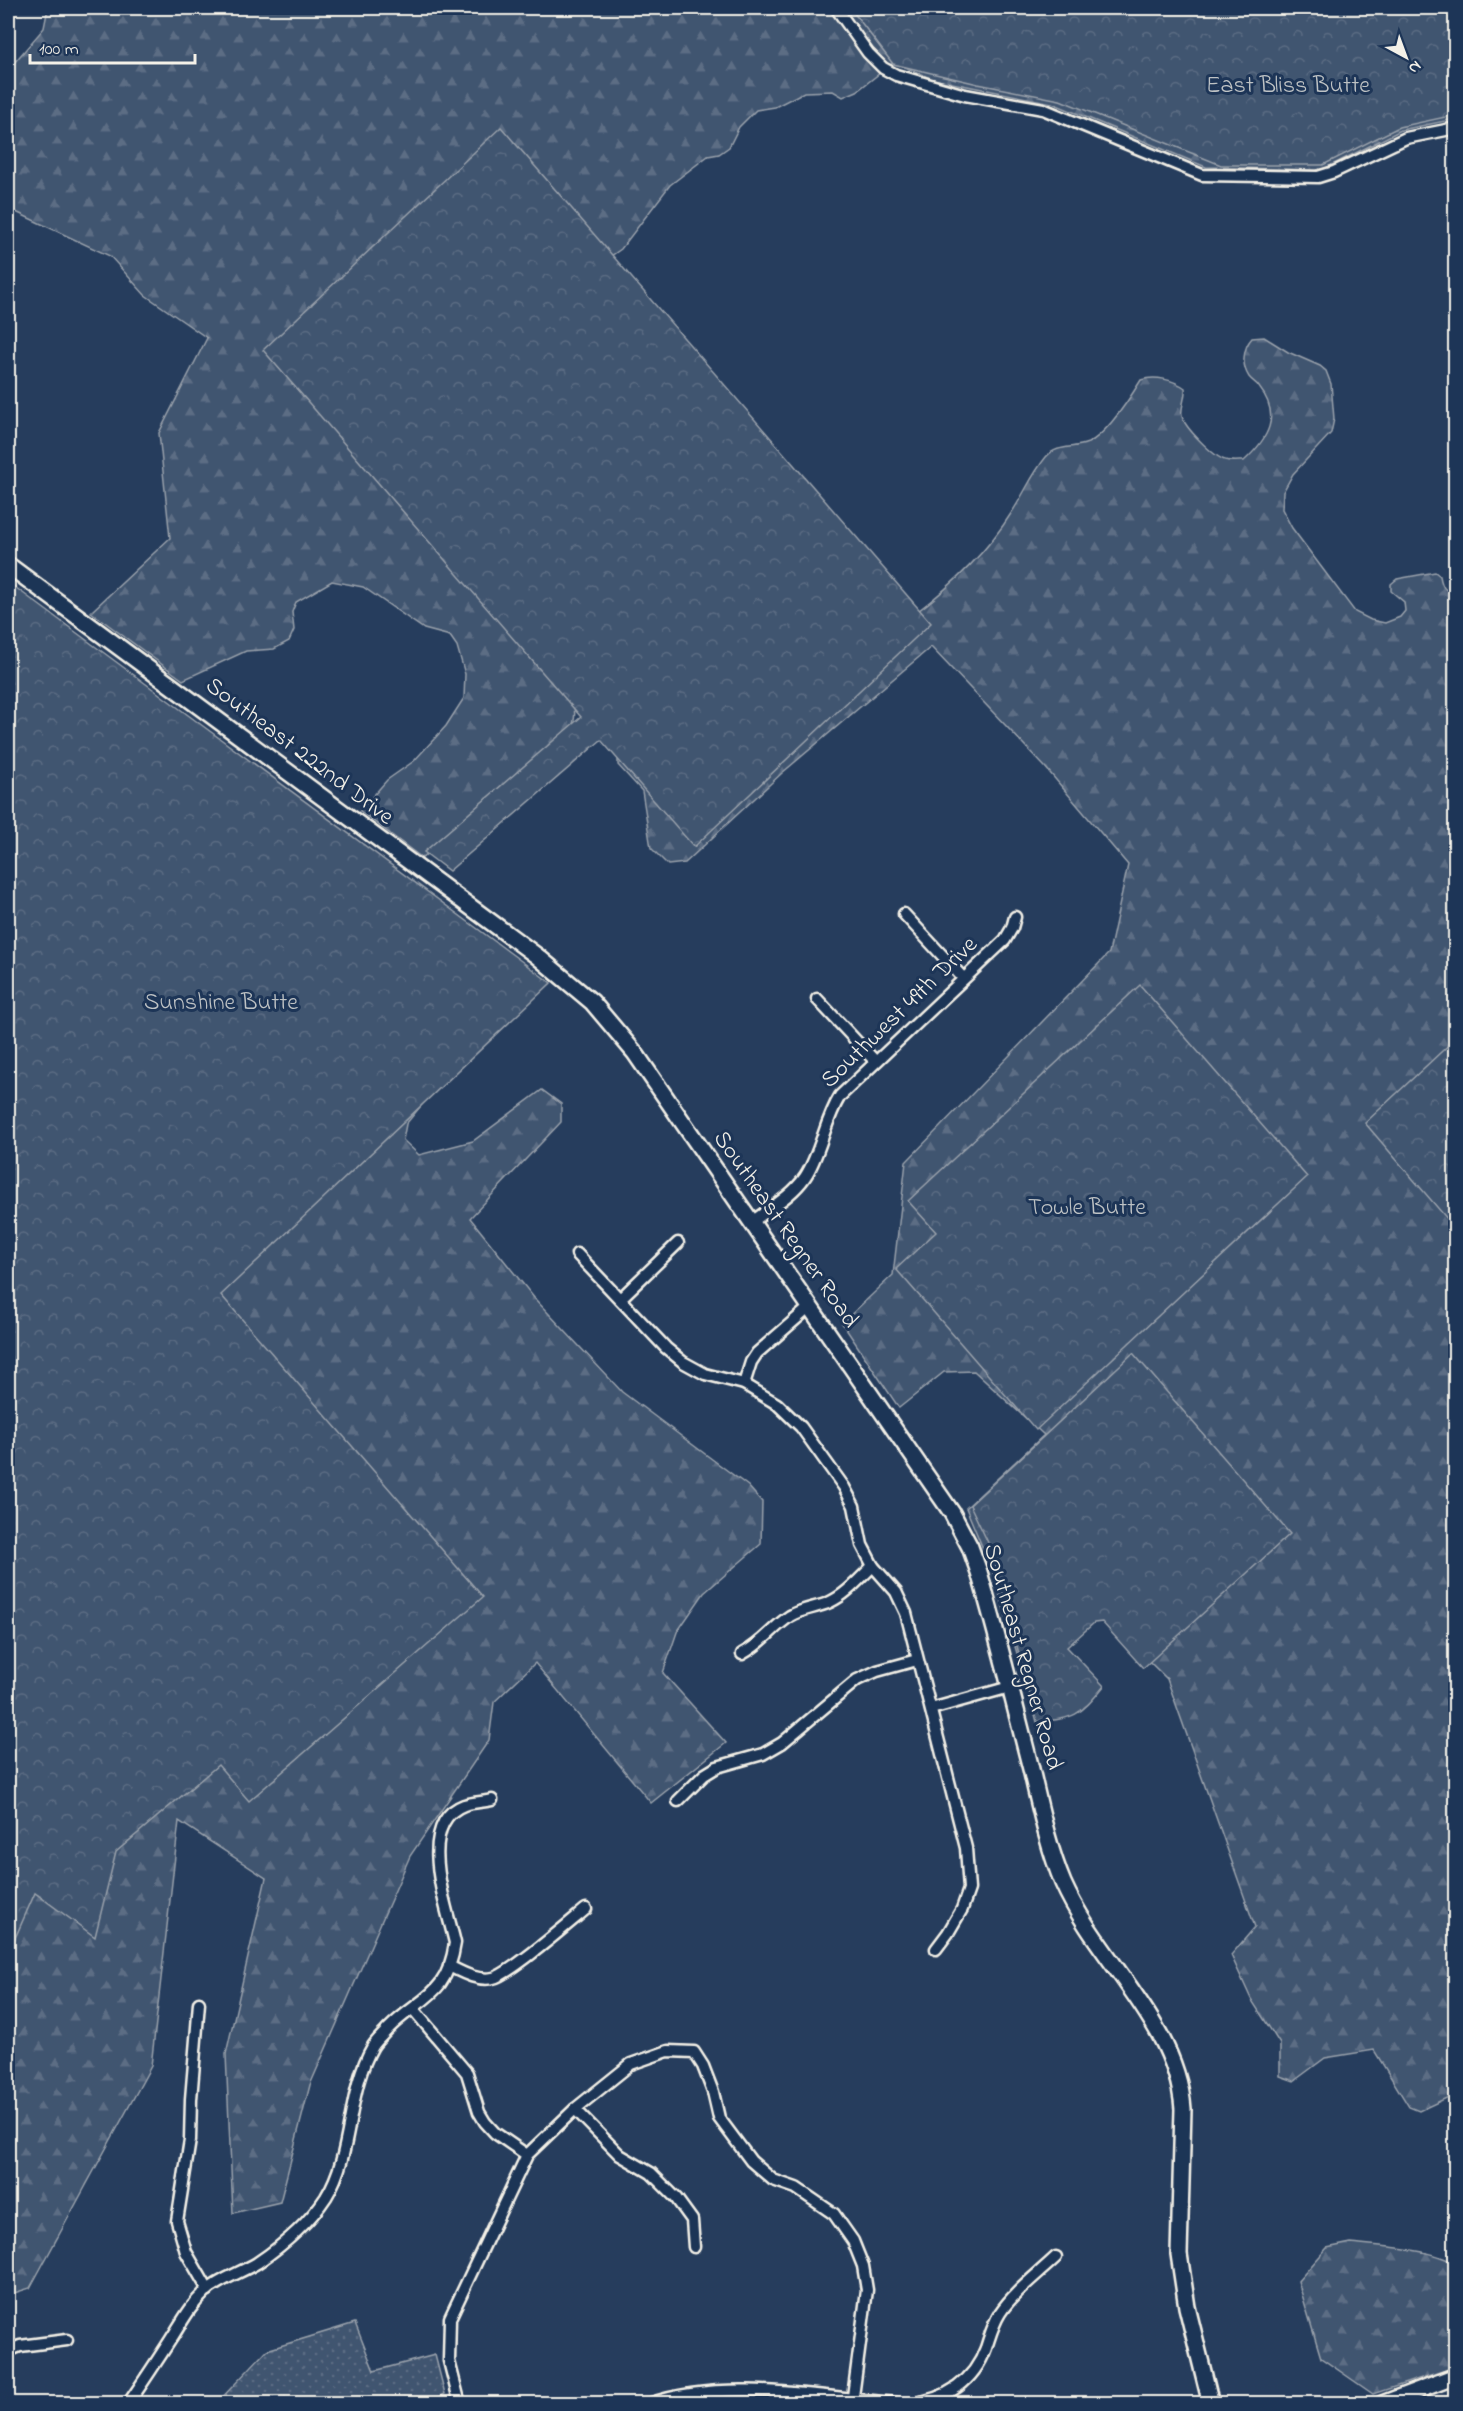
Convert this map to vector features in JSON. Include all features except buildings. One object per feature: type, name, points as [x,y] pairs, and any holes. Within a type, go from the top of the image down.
[{"type":"main road","name":"Southeast 222nd Drive","points":[[8,565],[564,976]]},
{"type":"main road","name":"Southeast Regner Road","points":[[564,976],[603,1013],[635,1053],[952,1512],[962,1531],[979,1572],[1041,1812],[1063,1882],[1079,1913],[1159,2033],[1178,2076],[1182,2092],[1183,2131],[1179,2254],[1187,2307],[1211,2403]]},
{"type":"main road","points":[[1382,2403],[1455,2376]]},
{"type":"street","points":[[836,8],[868,53],[889,72],[965,95],[1043,109],[1202,175],[1318,177],[1334,172],[1406,138],[1455,128]]},
{"type":"street","points":[[904,914],[963,978]]},
{"type":"street","name":"Southwest 49th Drive","points":[[752,1222],[791,1192],[805,1177],[835,1105],[852,1083],[1005,940],[1012,928],[1015,916]]},
{"type":"street","points":[[817,999],[875,1061]]},
{"type":"street","points":[[621,1298],[678,1243]]},
{"type":"street","points":[[577,1254],[666,1348],[683,1362],[705,1374],[744,1384],[777,1404],[801,1427],[844,1487],[854,1506],[862,1545],[873,1566],[896,1592],[906,1613],[966,1848],[974,1891],[936,1949]]},
{"type":"street","points":[[744,1384],[751,1362],[757,1353],[811,1306]]},
{"type":"street","points":[[742,1654],[758,1646],[789,1617],[803,1609],[827,1604],[840,1597],[873,1566]]},
{"type":"street","points":[[678,1801],[704,1775],[717,1767],[763,1754],[782,1743],[858,1680],[877,1671],[917,1660]]},
{"type":"street","points":[[931,1709],[1010,1687]]},
{"type":"street","points":[[128,2403],[182,2319],[208,2290],[256,2263],[285,2241],[311,2216],[326,2197],[335,2178],[364,2065],[374,2044],[393,2025],[436,1990],[444,1980],[449,1966],[455,1943],[436,1857],[441,1828],[454,1810],[465,1805],[492,1800]]},
{"type":"street","points":[[449,1966],[472,1977],[494,1978],[511,1969],[586,1909]]},
{"type":"street","points":[[199,2003],[190,2140],[177,2221],[186,2252],[208,2290]]},
{"type":"street","points":[[412,2009],[467,2073],[479,2112],[485,2122],[495,2133],[527,2155]]},
{"type":"street","points":[[460,2403],[449,2361],[450,2318],[527,2155],[575,2109],[631,2064],[668,2051],[694,2052],[703,2066],[713,2092],[719,2118],[751,2161],[773,2180],[796,2188],[834,2214],[853,2241],[863,2266],[867,2290],[852,2402]]},
{"type":"street","points":[[575,2109],[620,2155],[651,2173],[676,2198],[692,2220],[694,2247]]},
{"type":"street","points":[[649,2403],[697,2392],[743,2389],[852,2402],[925,2402],[946,2395],[968,2379],[976,2369],[991,2330],[1002,2310],[1056,2257]]},
{"type":"street","points":[[8,2351],[20,2346],[67,2340]]},
{"type":"green space","points":[[48,8],[1456,8],[1455,119],[1401,130],[1326,168],[1317,170],[1206,167],[1052,103],[932,79],[894,62],[857,91],[843,97],[833,91],[804,92],[775,107],[756,110],[739,127],[729,147],[719,154],[708,156],[670,185],[621,249],[604,261],[573,701],[575,712],[570,731],[563,740],[422,858],[360,811],[387,780],[414,761],[446,726],[464,698],[465,674],[457,646],[450,636],[424,629],[363,587],[332,581],[296,602],[292,612],[294,630],[289,641],[274,649],[246,651],[183,680],[91,612],[170,538],[159,433],[207,338],[145,295],[110,256],[16,212],[8,206],[8,70],[44,28]]},
{"type":"green space","name":"East Bliss Butte","points":[[860,8],[1455,8],[1455,115],[1399,127],[1323,165],[1221,165],[1060,100],[893,64],[854,13]]},
{"type":"green space","points":[[501,127],[931,623],[694,847],[601,740],[449,871],[424,852],[581,717],[263,350]]},
{"type":"green space","points":[[1264,337],[1288,352],[1320,366],[1326,371],[1331,384],[1334,419],[1331,433],[1293,474],[1283,492],[1282,509],[1292,528],[1355,612],[1371,620],[1385,623],[1400,617],[1405,611],[1404,602],[1391,591],[1391,584],[1397,579],[1435,572],[1440,576],[1444,588],[1455,593],[1455,2094],[1419,2111],[1409,2107],[1374,2050],[1325,2058],[1294,2081],[1280,2076],[1280,2044],[1251,1999],[1231,1955],[1255,1927],[1167,1679],[1101,1614],[1064,1647],[1035,1692],[1026,1684],[994,1575],[966,1508],[1044,1435],[974,1371],[944,1372],[899,1408],[842,1323],[893,1275],[906,1162],[1109,953],[1128,865],[1045,767],[931,647],[782,773],[685,863],[668,865],[651,848],[642,791],[618,765],[618,758],[914,614],[955,580],[991,541],[1046,457],[1060,448],[1088,443],[1103,432],[1118,415],[1141,380],[1164,379],[1185,388],[1182,416],[1188,427],[1207,448],[1220,458],[1244,461],[1265,436],[1271,417],[1266,398],[1249,377],[1244,362],[1247,347],[1252,338]]},
{"type":"green space","name":"Sunshine Butte","points":[[8,582],[551,983],[221,1295],[483,1597],[249,1801],[218,1765],[116,1852],[95,1937],[35,1893],[8,1954]]},
{"type":"green space","points":[[8,926],[442,1080],[406,1124],[403,1140],[419,1155],[473,1141],[542,1090],[561,1104],[561,1122],[470,1218],[535,1299],[622,1392],[748,1486],[762,1502],[761,1544],[704,1593],[677,1632],[663,1673],[726,1743],[651,1803],[535,1663],[494,1702],[489,1740],[410,1856],[310,2085],[280,2202],[233,2213],[226,2054],[266,1878],[179,1821],[151,2066],[30,2288],[8,2295]]},
{"type":"green space","name":"Towle Butte","points":[[1140,985],[1307,1177],[1036,1430],[896,1269],[936,1232],[908,1201]]},
{"type":"green space","points":[[1455,1039],[1455,1228],[1365,1123]]},
{"type":"green space","points":[[1133,1353],[1290,1534],[1143,1668],[1102,1622],[1094,1623],[1067,1647],[1104,1686],[1082,1710],[1075,1714],[1060,1719],[1037,1722],[992,1551],[970,1505]]},
{"type":"green space","points":[[1351,2243],[1420,2252],[1446,2259],[1455,2264],[1455,2367],[1373,2394],[1321,2358],[1298,2281],[1327,2248]]},
{"type":"green space","points":[[355,2323],[374,2371],[435,2355],[445,2394],[427,2404],[217,2403],[267,2350]]}]
